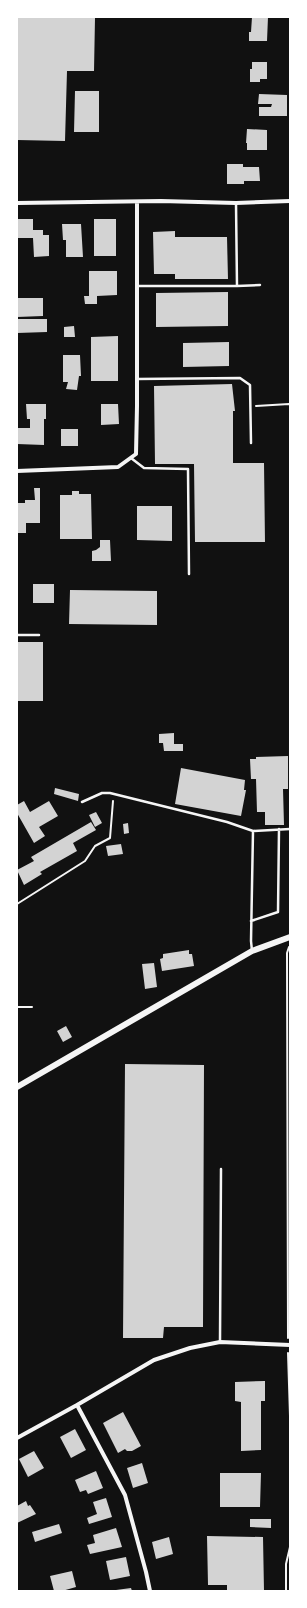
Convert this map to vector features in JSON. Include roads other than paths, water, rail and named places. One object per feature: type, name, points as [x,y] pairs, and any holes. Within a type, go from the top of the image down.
[{"type":"street","points":[[17,203],[161,201],[236,203],[290,201]]},
{"type":"street","points":[[17,471],[118,467],[136,454],[137,202]]},
{"type":"street","points":[[17,1087],[252,951],[290,937]]},
{"type":"street","points":[[17,1438],[154,1360],[190,1348],[220,1342],[289,1345]]},
{"type":"street","points":[[77,1405],[125,1495],[150,1591]]},
{"type":"lane","points":[[236,203],[237,286]]},
{"type":"lane","points":[[137,286],[260,285]]},
{"type":"lane","points":[[137,379],[240,378],[250,385],[250,443]]},
{"type":"lane","points":[[131,458],[144,468],[188,469],[189,574]]},
{"type":"lane","points":[[17,635],[39,635]]},
{"type":"lane","points":[[82,802],[102,793],[112,794],[227,822],[253,831],[290,829]]},
{"type":"lane","points":[[251,921],[278,912],[279,830]]},
{"type":"lane","points":[[252,951],[251,921],[253,831]]},
{"type":"lane","points":[[220,1342],[221,1169]]}]
